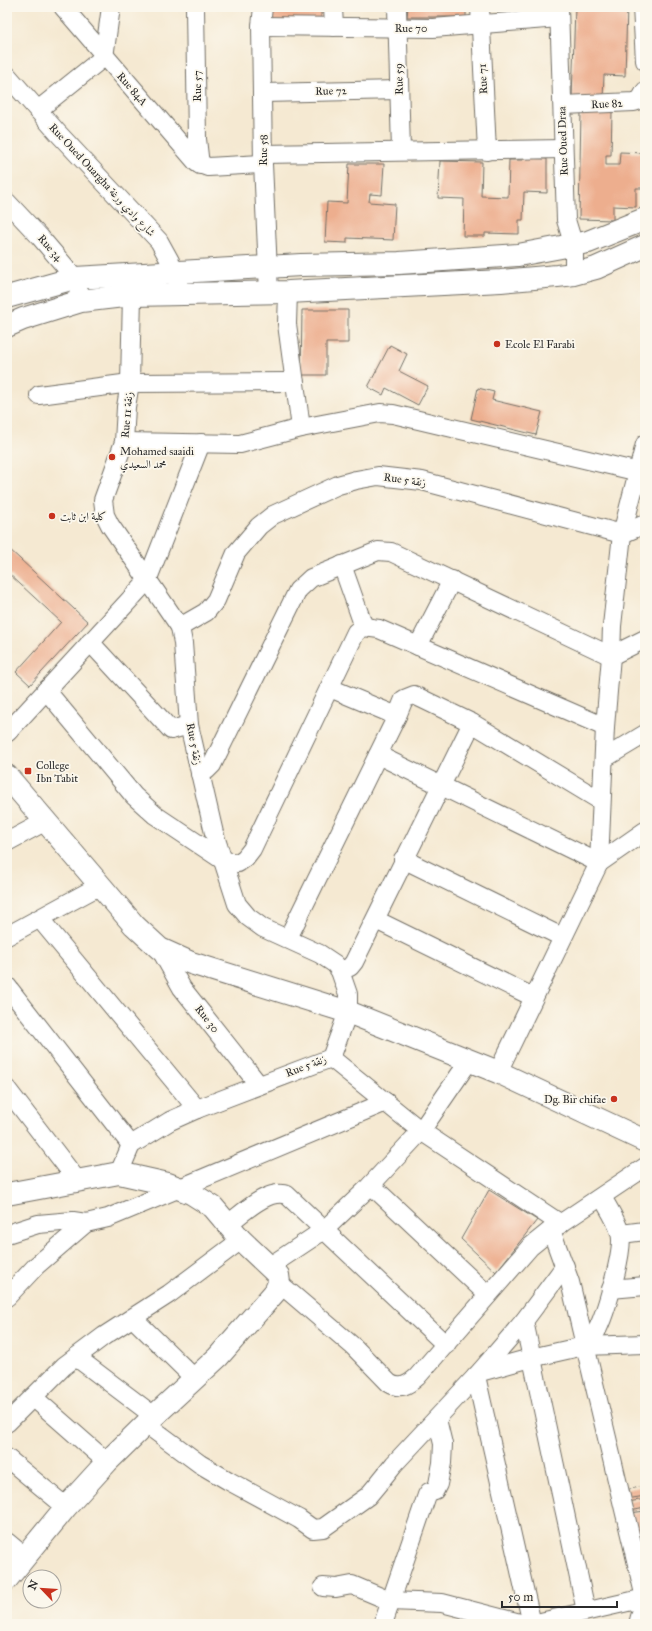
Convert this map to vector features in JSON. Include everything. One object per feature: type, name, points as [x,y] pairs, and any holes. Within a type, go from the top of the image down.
[{"type":"street","name":"Rue 84A","points":[[63,7],[190,157],[202,166]]},
{"type":"street","points":[[38,110],[104,57],[110,7]]},
{"type":"street","name":"Rue 57","points":[[195,7],[197,139],[202,166]]},
{"type":"street","name":"Rue 58","points":[[263,7],[263,159],[269,268],[278,292],[287,324],[301,428]]},
{"type":"street","points":[[333,7],[334,27]]},
{"type":"street","name":"Rue 59","points":[[397,7],[398,90],[401,151]]},
{"type":"street","name":"Rue 71","points":[[480,7],[487,151]]},
{"type":"street","name":"Rue 70","points":[[262,26],[398,28],[480,25],[559,12]]},
{"type":"street","name":"Rue Oued Draa","points":[[559,12],[566,220],[574,246],[574,274]]},
{"type":"street","points":[[643,17],[645,60]]},
{"type":"street","name":"Rue Oued Ouargha شارع وادي ورغة","points":[[7,75],[159,241],[174,271],[181,294]]},
{"type":"street","name":"Rue 72","points":[[263,93],[398,90]]},
{"type":"street","name":"Rue 82","points":[[562,105],[614,104],[643,97]]},
{"type":"street","points":[[202,166],[263,159],[401,151],[563,149]]},
{"type":"street","name":"Rue 34","points":[[7,202],[40,237],[75,278],[81,301]]},
{"type":"street","points":[[7,296],[75,278],[174,271],[269,268],[301,265],[353,265],[486,258],[540,253],[574,246],[600,238],[645,219]]},
{"type":"street","points":[[7,326],[36,314],[81,301],[132,295],[278,292],[501,281],[574,274],[596,268],[645,246]]},
{"type":"street","name":"Rue 11 زنقة","points":[[132,295],[130,383],[126,407],[124,442],[103,500],[103,507],[110,525],[180,627]]},
{"type":"street","points":[[39,395],[130,383],[295,382]]},
{"type":"street","points":[[124,442],[240,444],[301,428],[371,414],[393,414],[639,472]]},
{"type":"street","points":[[7,734],[147,581],[201,443]]},
{"type":"street","points":[[498,1072],[599,863],[605,727],[612,656],[612,626],[622,534],[645,444]]},
{"type":"street","name":"Rue 5 زنقة","points":[[131,1145],[170,1121],[197,1109],[331,1058],[348,1012],[348,994],[340,972],[335,964],[320,954],[288,938],[263,928],[239,908],[214,833],[189,725],[183,643],[180,627],[206,612],[216,600],[236,553],[259,526],[273,515],[338,485],[378,476],[422,481],[622,534]]},
{"type":"street","points":[[622,534],[645,524]]},
{"type":"street","points":[[200,774],[212,764],[298,590],[311,578],[378,551],[392,552],[612,656]]},
{"type":"street","points":[[342,565],[364,627]]},
{"type":"street","points":[[418,646],[452,580]]},
{"type":"street","points":[[46,690],[134,796],[155,815],[224,861],[238,863],[246,858],[252,849],[356,632],[364,627],[379,629],[605,727]]},
{"type":"street","points":[[612,656],[645,639]]},
{"type":"street","points":[[90,642],[171,730],[189,725]]},
{"type":"street","points":[[330,688],[397,716]]},
{"type":"street","points":[[288,938],[404,699],[414,695],[472,723],[601,801]]},
{"type":"street","points":[[340,972],[350,967],[354,962],[376,920],[440,785],[472,723]]},
{"type":"street","points":[[604,758],[645,734]]},
{"type":"street","points":[[378,755],[599,863]]},
{"type":"street","points":[[7,776],[99,886],[134,925],[160,949],[197,965],[348,1012],[498,1072],[645,1141]]},
{"type":"street","points":[[7,842],[46,821]]},
{"type":"street","points":[[599,863],[645,831]]},
{"type":"street","points":[[404,859],[562,937]]},
{"type":"street","points":[[7,936],[99,886]]},
{"type":"street","points":[[40,919],[197,1109]]},
{"type":"street","points":[[376,920],[533,997]]},
{"type":"street","name":"Rue 30","points":[[160,949],[182,988],[259,1085]]},
{"type":"street","points":[[7,986],[131,1145],[119,1173]]},
{"type":"street","points":[[331,1058],[421,1131],[556,1227],[645,1598],[638,1624]]},
{"type":"street","points":[[7,1579],[66,1507],[107,1462],[218,1357],[275,1292],[275,1275],[371,1185],[421,1131],[469,1061]]},
{"type":"street","points":[[7,1089],[77,1180]]},
{"type":"street","points":[[7,1234],[38,1224],[72,1222],[86,1223],[108,1218],[181,1189],[386,1102]]},
{"type":"street","points":[[7,1194],[119,1173],[154,1180],[181,1189],[213,1207],[234,1232],[275,1275],[354,1348],[392,1386],[399,1387],[409,1383],[446,1345],[530,1247],[556,1227],[602,1197],[645,1166]]},
{"type":"street","points":[[371,1185],[488,1295]]},
{"type":"street","points":[[7,1423],[64,1366],[169,1294],[234,1232],[266,1197],[274,1193],[282,1193],[293,1200],[446,1345]]},
{"type":"street","points":[[584,1346],[595,1334],[611,1289],[620,1248],[621,1234],[602,1197]]},
{"type":"street","points":[[7,1297],[36,1266],[86,1223]]},
{"type":"street","points":[[621,1234],[645,1230]]},
{"type":"street","points":[[76,1357],[200,1464],[316,1530],[323,1528],[368,1496],[394,1464],[478,1374],[524,1321],[565,1266]]},
{"type":"street","points":[[611,1289],[645,1286]]},
{"type":"street","points":[[133,1318],[195,1379]]},
{"type":"street","points":[[524,1321],[578,1617]]},
{"type":"street","points":[[478,1374],[531,1358],[584,1346],[645,1345]]},
{"type":"street","points":[[478,1374],[524,1624]]},
{"type":"street","points":[[33,1397],[107,1462]]},
{"type":"street","points":[[382,1624],[427,1495],[429,1492],[435,1490],[438,1484],[443,1444],[437,1419]]},
{"type":"street","points":[[7,1458],[66,1507]]},
{"type":"street","points":[[7,1542],[25,1557]]},
{"type":"street","points":[[323,1587],[338,1588],[352,1585],[390,1601],[442,1603],[524,1624],[578,1617],[645,1598]]},
{"type":"building","points":[[269,7],[321,7],[321,22],[268,21]]},
{"type":"building","points":[[408,7],[466,7],[466,17],[407,17]]},
{"type":"building","points":[[575,7],[627,7],[625,76],[604,75],[603,99],[572,99]]},
{"type":"building","points":[[581,111],[612,112],[611,155],[606,155],[606,165],[619,165],[620,152],[645,153],[645,188],[636,188],[636,207],[613,206],[613,220],[579,219]]},
{"type":"building","points":[[523,158],[547,159],[547,193],[524,192],[523,220],[519,220],[519,234],[485,233],[485,236],[463,236],[464,199],[438,198],[440,161],[482,162],[481,196],[508,197],[509,160],[523,160]]},
{"type":"building","points":[[349,164],[384,164],[382,195],[370,194],[369,202],[395,204],[393,240],[347,238],[347,243],[325,242],[327,202],[347,203]]},
{"type":"building","points":[[302,310],[348,310],[348,343],[326,343],[326,375],[301,375]]},
{"type":"building","points":[[390,345],[407,354],[399,371],[428,386],[418,405],[386,388],[383,395],[368,387]]},
{"type":"building","points":[[478,388],[494,392],[492,400],[542,412],[536,435],[471,419]]},
{"type":"building","points":[[7,547],[88,622],[30,685],[16,672],[61,622],[7,572]]},
{"type":"building","points":[[489,1190],[537,1220],[496,1272],[461,1239]]},
{"type":"building","points":[[645,1486],[645,1496],[627,1499],[625,1490]]},
{"type":"building","points":[[645,1499],[645,1508],[630,1511],[628,1502]]},
{"type":"building","points":[[645,1511],[645,1532],[635,1533],[630,1513]]},
{"type":"building","points":[[645,1535],[645,1546],[638,1547],[634,1537]]},
{"type":"place","name":"Ecole El Farabi","points":[[497,344]]},
{"type":"place","name":"Mohamed saaidi محمد السعيدي","points":[[112,457]]},
{"type":"place","name":"كلية ابن ثابت","points":[[52,516]]},
{"type":"place","name":"College Ibn Tabit","points":[[28,771]]},
{"type":"place","name":"Dg. Bir chifae","points":[[614,1099]]}]
